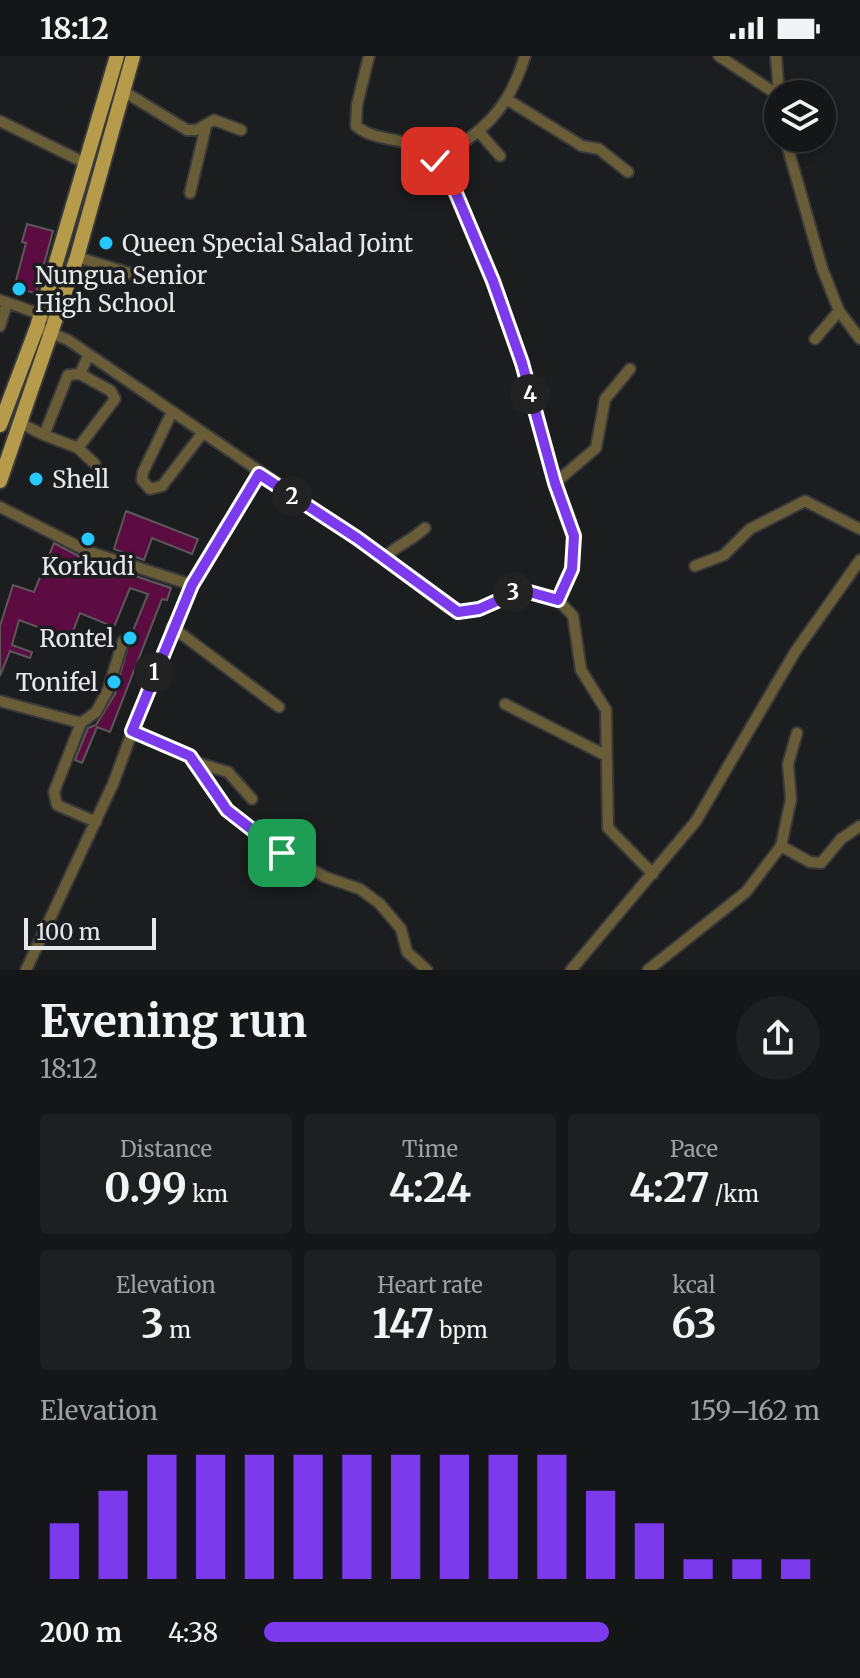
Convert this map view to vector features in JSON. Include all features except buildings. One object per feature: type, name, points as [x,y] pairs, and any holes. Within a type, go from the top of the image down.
[{"type":"main road","points":[[0,427],[38,320],[117,56]]},
{"type":"main road","points":[[0,481],[77,257],[133,56]]},
{"type":"street","points":[[369,56],[357,105],[356,126],[373,137],[402,141],[435,161],[450,179],[493,281],[522,363],[555,483],[574,536],[572,569],[558,600]]},
{"type":"street","points":[[435,161],[479,132],[508,100],[525,56]]},
{"type":"street","points":[[719,56],[764,86]]},
{"type":"street","points":[[776,56],[777,80]]},
{"type":"street","points":[[123,91],[179,127],[196,130],[214,120],[241,130]]},
{"type":"street","points":[[508,100],[582,146],[599,149],[628,172]]},
{"type":"street","points":[[0,121],[85,163]]},
{"type":"street","points":[[190,193],[206,126]]},
{"type":"street","points":[[479,132],[500,156]]},
{"type":"street","points":[[789,152],[822,268],[839,311],[860,339]]},
{"type":"street","points":[[77,257],[152,280]]},
{"type":"street","points":[[0,326],[4,301],[55,326],[88,356],[458,612],[479,609],[522,590],[558,600],[573,616],[581,670],[606,710],[608,828],[653,874]]},
{"type":"street","points":[[815,339],[839,311]]},
{"type":"street","points":[[80,374],[88,356]]},
{"type":"street","points":[[555,483],[596,448],[605,399],[630,369]]},
{"type":"street","points":[[44,435],[68,375],[80,374],[115,396],[98,426],[78,448]]},
{"type":"street","points":[[171,414],[143,472],[142,480],[150,489],[162,486],[201,435]]},
{"type":"street","points":[[0,427],[44,435],[78,448],[95,464]]},
{"type":"street","points":[[26,970],[96,822],[172,627],[192,585],[259,474]]},
{"type":"street","points":[[695,566],[724,555],[750,529],[805,501],[860,529]]},
{"type":"street","points":[[0,507],[87,551],[192,585]]},
{"type":"street","points":[[384,558],[397,544],[411,540],[425,528]]},
{"type":"street","points":[[571,970],[706,807],[795,652],[860,560]]},
{"type":"street","points":[[172,627],[279,707]]},
{"type":"street","points":[[96,822],[62,808],[53,798],[81,723],[96,712],[108,690],[123,641]]},
{"type":"street","points":[[0,701],[81,723]]},
{"type":"street","points":[[505,704],[605,755]]},
{"type":"street","points":[[132,731],[190,756],[198,763],[227,810],[265,842],[325,877],[360,889],[380,904],[401,929],[407,952],[427,970]]},
{"type":"street","points":[[648,970],[746,892],[781,846],[791,799],[788,764],[797,733]]},
{"type":"street","points":[[198,763],[228,772],[252,799]]},
{"type":"street","points":[[781,846],[810,862],[821,863],[841,839],[860,826]]},
{"type":"place","name":"Queen Special Salad Joint","points":[[106,243]]},
{"type":"place","name":"Nungua Senior High School","points":[[19,289]]},
{"type":"place","name":"Shell","points":[[36,479]]},
{"type":"place","name":"Korkudi","points":[[88,539]]},
{"type":"place","name":"Rontel","points":[[130,638]]},
{"type":"place","name":"Tonifel","points":[[114,682]]},
{"type":"route","points":[[282,853],[227,810],[215,795],[205,773],[190,756],[132,731],[172,627],[192,585],[259,474],[357,538],[440,602],[458,612],[491,605],[512,592],[522,590],[558,600],[572,569],[574,536],[555,483],[522,363],[493,281],[450,179],[435,161]]}]
